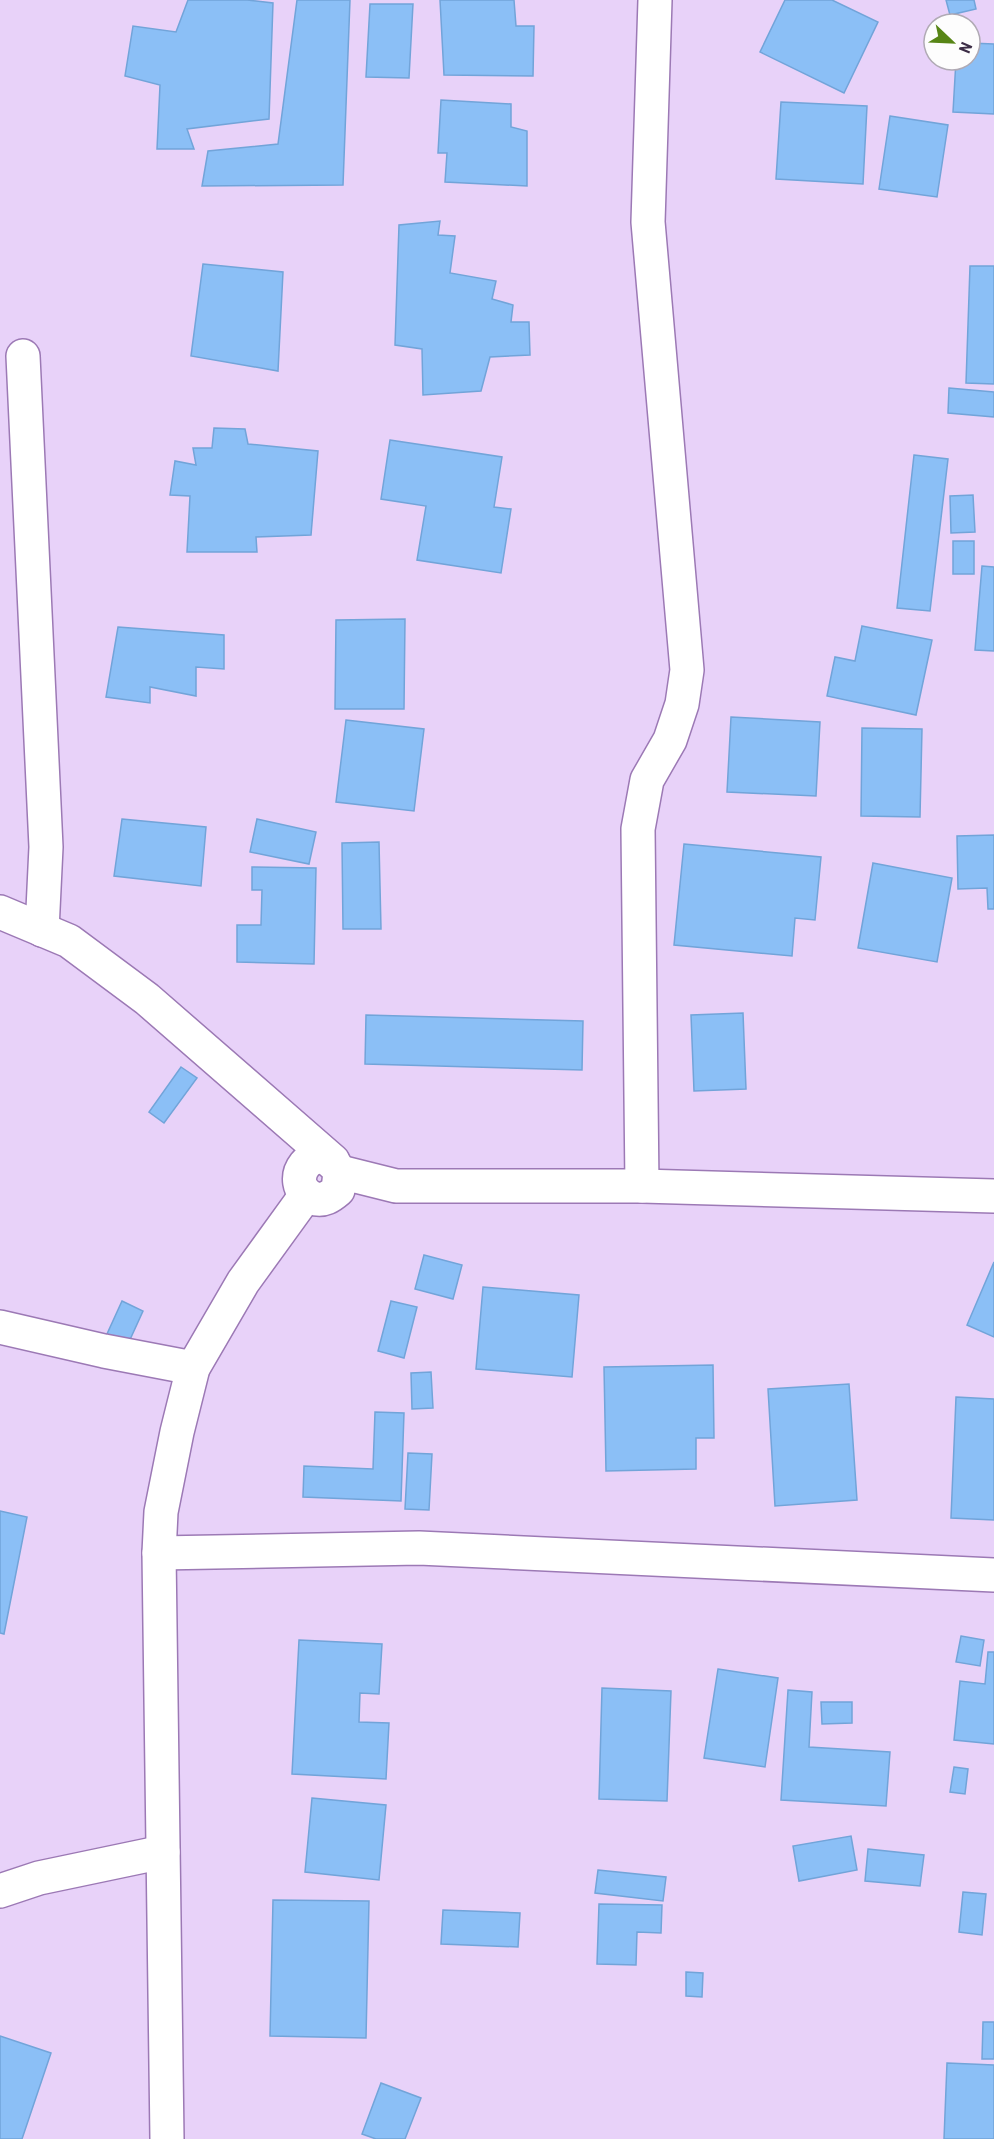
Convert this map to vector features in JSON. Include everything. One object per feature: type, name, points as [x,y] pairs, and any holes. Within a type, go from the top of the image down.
[{"type":"street","points":[[642,1186],[638,830],[647,780],[670,741],[682,704],[687,670],[648,222],[655,0]]},
{"type":"street","points":[[23,356],[46,847],[42,930]]},
{"type":"street","points":[[0,912],[69,941],[147,999],[261,1100],[337,1174],[396,1186],[642,1186],[994,1196]]},
{"type":"street","points":[[261,1100],[303,1183],[317,1200],[329,1198],[337,1174]]},
{"type":"street","points":[[167,2139],[159,1553],[161,1512],[177,1432],[194,1368],[303,1183]]},
{"type":"street","points":[[0,1327],[104,1351],[194,1368]]},
{"type":"street","points":[[159,1553],[419,1548],[994,1575]]},
{"type":"street","points":[[0,1891],[39,1878],[163,1852]]},
{"type":"building","points":[[188,0],[247,0],[273,3],[269,119],[187,129],[194,149],[157,149],[160,85],[125,76],[133,26],[176,32]]},
{"type":"building","points":[[297,0],[350,0],[343,185],[202,186],[208,151],[278,144]]},
{"type":"building","points":[[440,0],[514,0],[516,26],[534,26],[533,76],[444,75]]},
{"type":"building","points":[[785,0],[832,0],[878,22],[844,93],[760,52]]},
{"type":"building","points":[[946,0],[974,0],[976,9],[949,12]]},
{"type":"building","points":[[370,4],[413,4],[409,78],[366,77]]},
{"type":"building","points":[[982,44],[994,44],[994,114],[953,112],[955,72],[982,72]]},
{"type":"building","points":[[441,100],[511,104],[511,127],[527,131],[527,186],[445,182],[447,153],[438,153]]},
{"type":"building","points":[[781,102],[867,106],[863,184],[776,179]]},
{"type":"building","points":[[890,116],[948,125],[937,197],[879,189]]},
{"type":"building","points":[[440,221],[438,235],[455,236],[450,273],[496,281],[492,299],[513,305],[511,322],[529,322],[530,355],[490,357],[481,391],[423,395],[422,349],[395,345],[399,225]]},
{"type":"building","points":[[203,264],[283,272],[278,371],[191,356]]},
{"type":"building","points":[[970,266],[994,266],[994,384],[966,383]]},
{"type":"building","points":[[949,388],[994,392],[994,417],[948,413]]},
{"type":"building","points":[[214,428],[245,429],[248,444],[318,451],[311,535],[256,537],[257,552],[187,552],[190,496],[170,495],[175,461],[196,465],[193,448],[212,448]]},
{"type":"building","points":[[390,440],[502,457],[494,507],[511,509],[501,573],[417,560],[426,506],[381,499]]},
{"type":"building","points":[[914,455],[948,459],[930,611],[897,608]]},
{"type":"building","points":[[973,495],[975,532],[951,533],[950,496]]},
{"type":"building","points":[[953,541],[974,541],[974,574],[953,574]]},
{"type":"building","points":[[982,566],[994,567],[994,651],[975,650]]},
{"type":"building","points":[[405,619],[404,709],[335,709],[336,620]]},
{"type":"building","points":[[862,626],[932,640],[916,715],[827,696],[835,657],[855,661]]},
{"type":"building","points":[[118,627],[224,635],[224,669],[196,667],[196,696],[150,687],[150,703],[106,697]]},
{"type":"building","points":[[731,717],[820,722],[816,796],[727,792]]},
{"type":"building","points":[[346,720],[424,729],[414,811],[336,802]]},
{"type":"building","points":[[862,728],[922,729],[920,817],[861,816]]},
{"type":"building","points":[[122,819],[206,827],[201,886],[114,876]]},
{"type":"building","points":[[257,819],[316,832],[309,864],[250,852]]},
{"type":"building","points":[[994,835],[994,909],[988,909],[987,888],[958,889],[957,836]]},
{"type":"building","points":[[379,842],[381,929],[343,929],[342,843]]},
{"type":"building","points":[[684,844],[821,857],[815,920],[795,918],[792,956],[674,945]]},
{"type":"building","points":[[873,863],[952,878],[937,962],[858,948]]},
{"type":"building","points":[[252,867],[316,868],[314,964],[237,962],[237,925],[261,925],[262,890],[252,890]]},
{"type":"building","points":[[743,1013],[746,1089],[694,1091],[691,1015]]},
{"type":"building","points":[[366,1015],[583,1021],[582,1070],[365,1064]]},
{"type":"building","points":[[181,1067],[197,1078],[164,1123],[149,1112]]},
{"type":"building","points":[[424,1255],[462,1265],[453,1299],[415,1289]]},
{"type":"building","points":[[994,1262],[994,1337],[967,1325]]},
{"type":"building","points":[[483,1287],[579,1295],[572,1377],[476,1369]]},
{"type":"building","points":[[122,1301],[143,1311],[128,1344],[107,1334]]},
{"type":"building","points":[[391,1301],[417,1307],[404,1358],[378,1351]]},
{"type":"building","points":[[713,1365],[714,1438],[696,1438],[696,1469],[606,1471],[604,1367]]},
{"type":"building","points":[[431,1372],[433,1408],[412,1409],[411,1373]]},
{"type":"building","points":[[849,1384],[857,1500],[775,1506],[768,1389]]},
{"type":"building","points":[[956,1397],[994,1399],[994,1520],[951,1518]]},
{"type":"building","points":[[375,1412],[404,1413],[401,1501],[303,1497],[304,1466],[373,1469]]},
{"type":"building","points":[[408,1453],[432,1454],[429,1510],[405,1509]]},
{"type":"building","points":[[0,1511],[27,1517],[4,1634],[0,1633]]},
{"type":"building","points":[[961,1636],[984,1640],[980,1666],[956,1662]]},
{"type":"building","points":[[299,1640],[382,1644],[379,1694],[360,1693],[359,1722],[389,1723],[386,1779],[292,1774]]},
{"type":"building","points":[[988,1652],[994,1652],[994,1744],[954,1740],[960,1681],[985,1684]]},
{"type":"building","points":[[718,1669],[778,1678],[765,1767],[704,1758]]},
{"type":"building","points":[[602,1688],[671,1691],[667,1801],[599,1799]]},
{"type":"building","points":[[788,1690],[812,1692],[809,1747],[890,1752],[886,1806],[781,1800]]},
{"type":"building","points":[[821,1702],[852,1702],[852,1723],[822,1724]]},
{"type":"building","points":[[954,1767],[968,1769],[965,1794],[950,1792]]},
{"type":"building","points":[[312,1798],[386,1805],[379,1880],[305,1872]]},
{"type":"building","points":[[851,1836],[857,1870],[799,1881],[793,1846]]},
{"type":"building","points":[[868,1849],[924,1855],[920,1886],[865,1881]]},
{"type":"building","points":[[598,1870],[666,1877],[663,1901],[595,1893]]},
{"type":"building","points":[[963,1892],[986,1894],[982,1935],[959,1932]]},
{"type":"building","points":[[273,1900],[369,1901],[366,2038],[270,2036]]},
{"type":"building","points":[[599,1904],[662,1905],[661,1933],[637,1932],[636,1965],[597,1964]]},
{"type":"building","points":[[443,1910],[520,1913],[518,1947],[441,1944]]},
{"type":"building","points":[[686,1972],[703,1973],[702,1997],[686,1996]]},
{"type":"building","points":[[983,2022],[994,2022],[994,2059],[982,2059]]},
{"type":"building","points":[[0,2036],[51,2053],[22,2139],[0,2139]]},
{"type":"building","points":[[947,2063],[994,2065],[994,2139],[944,2139]]},
{"type":"building","points":[[381,2083],[421,2098],[405,2139],[376,2139],[362,2134]]}]
